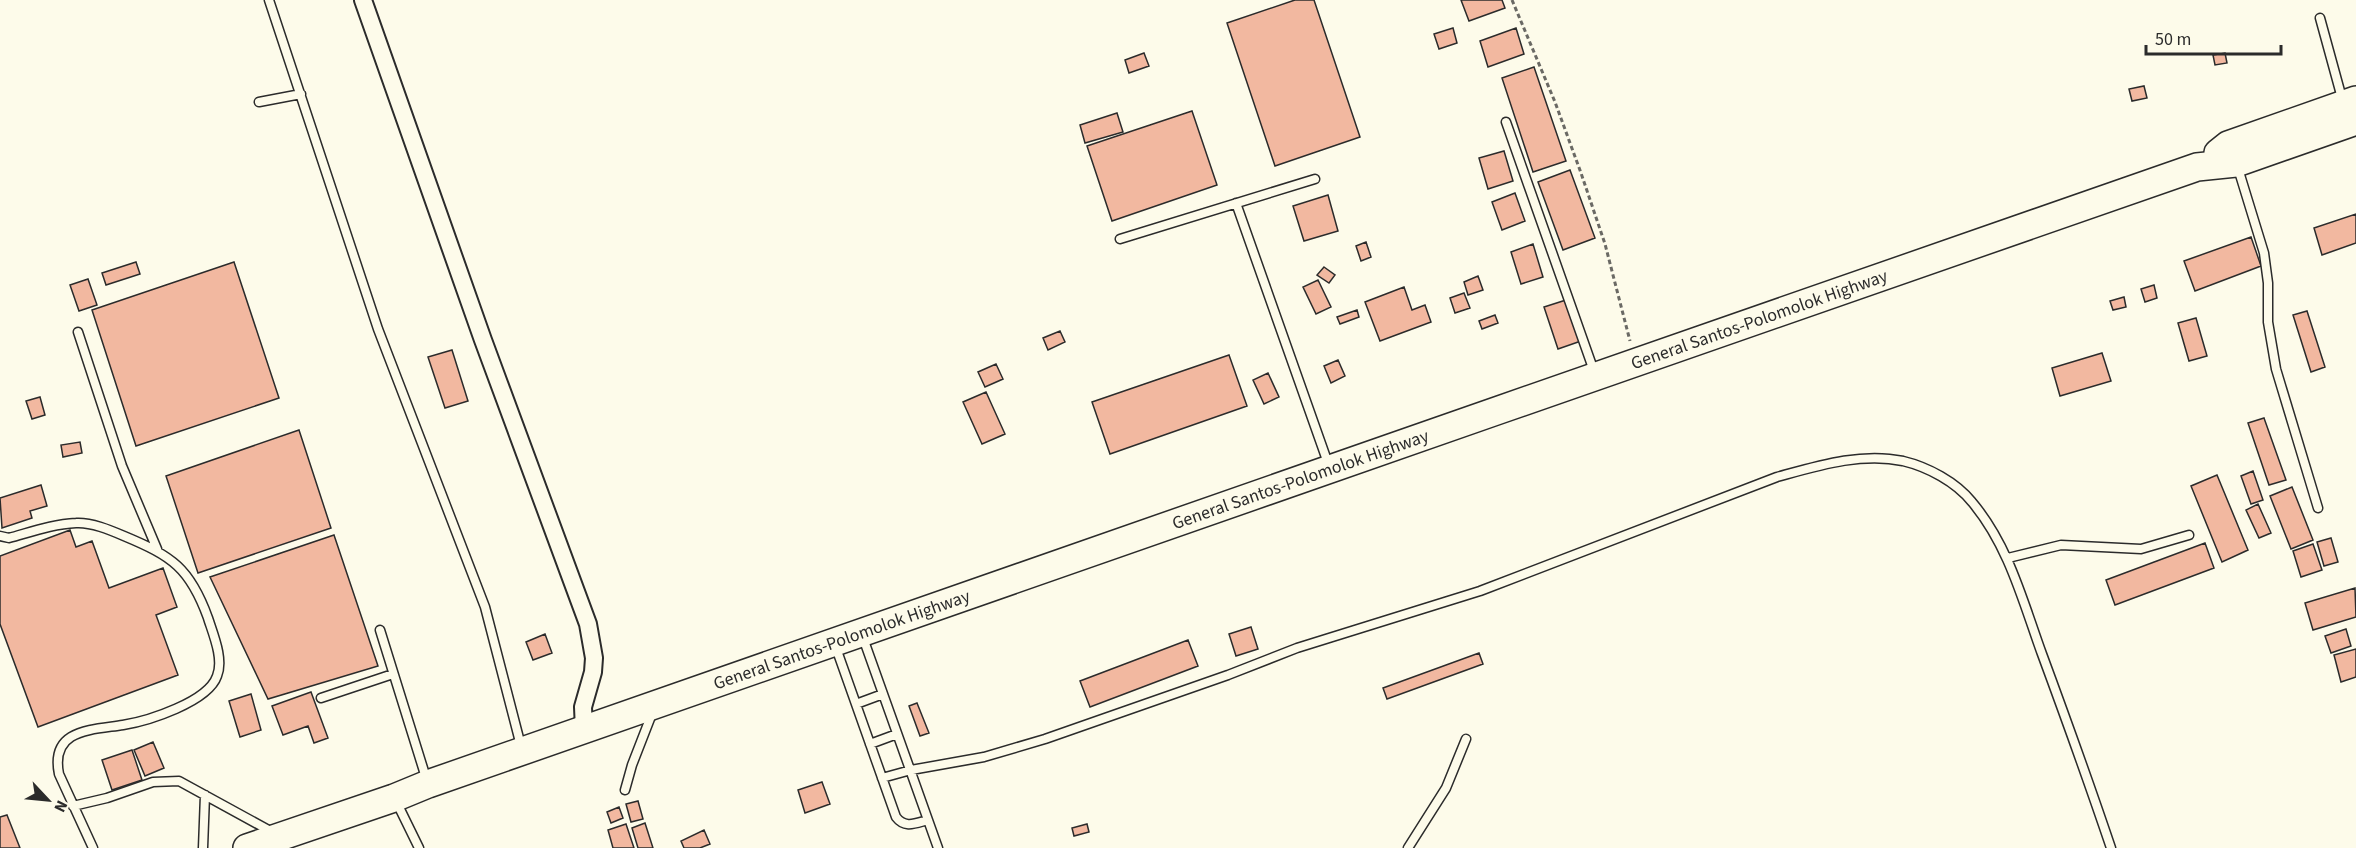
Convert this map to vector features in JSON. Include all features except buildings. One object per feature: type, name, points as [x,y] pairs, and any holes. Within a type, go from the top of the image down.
[{"type":"highway","name":"General Santos-Polomolok Highway","points":[[247,848],[834,641],[2197,168],[2351,112]]},
{"type":"street","points":[[363,0],[588,624],[594,658],[593,672],[583,707],[584,730]]},
{"type":"lane","points":[[269,0],[378,329],[485,607],[523,751]]},
{"type":"lane","points":[[2320,18],[2351,112]]},
{"type":"lane","points":[[259,102],[300,94]]},
{"type":"lane","points":[[1506,122],[1596,377]]},
{"type":"lane","points":[[2232,154],[2264,253],[2268,283],[2268,322],[2276,369],[2318,508]]},
{"type":"lane","points":[[1120,239],[1315,179]]},
{"type":"lane","points":[[1236,203],[1331,470]]},
{"type":"lane","points":[[78,332],[122,466],[157,549]]},
{"type":"lane","points":[[882,778],[911,770],[984,757],[1045,739],[1228,675],[1297,648],[1480,591],[1777,477],[1824,465],[1881,458],[1905,462],[1930,471],[1955,485],[1985,518],[2008,558],[2078,749],[2111,848]]},
{"type":"lane","points":[[0,536],[9,538],[62,524],[79,522],[116,532],[157,549],[183,571],[201,600],[215,640],[219,664],[218,674],[214,684],[204,692],[147,720],[83,731],[63,744],[57,762],[59,774],[92,848]]},
{"type":"lane","points":[[2008,558],[2061,545],[2140,549],[2189,535]]},
{"type":"lane","points":[[380,630],[428,784]]},
{"type":"lane","points":[[860,632],[938,848]]},
{"type":"lane","points":[[834,641],[899,822],[908,825],[928,820]]},
{"type":"lane","points":[[321,698],[393,674]]},
{"type":"lane","points":[[856,704],[883,694]]},
{"type":"lane","points":[[625,790],[655,705]]},
{"type":"lane","points":[[870,744],[897,734]]},
{"type":"lane","points":[[1408,848],[1446,788],[1466,739]]},
{"type":"lane","points":[[73,806],[107,798],[153,782],[179,781],[280,837]]},
{"type":"lane","points":[[203,848],[205,795]]},
{"type":"lane","points":[[394,798],[419,848]]},
{"type":"path","points":[[1512,0],[1555,102],[1581,173],[1605,244],[1637,363]]}]
